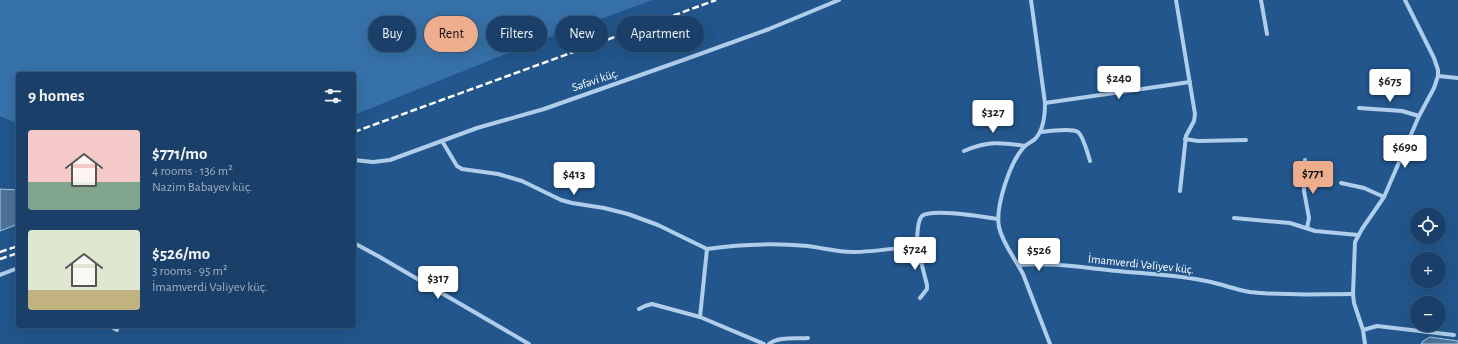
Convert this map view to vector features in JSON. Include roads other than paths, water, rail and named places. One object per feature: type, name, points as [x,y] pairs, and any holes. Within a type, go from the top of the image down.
[{"type":"street","name":"Səfəvi küç.","points":[[356,160],[373,162],[390,160],[492,123],[544,109],[769,29],[839,0]]},
{"type":"street","points":[[1031,0],[1045,112],[1041,132],[1036,139],[1025,146],[1016,158],[1009,174],[998,219],[1002,239],[1023,274],[1050,344]]},
{"type":"street","points":[[1176,0],[1195,114],[1194,121],[1186,139],[1180,191]]},
{"type":"street","points":[[1261,0],[1267,34]]},
{"type":"street","points":[[1365,344],[1363,330],[1354,303],[1354,248],[1358,235],[1384,197],[1419,116],[1434,88],[1438,76],[1438,70],[1434,58],[1405,0]]},
{"type":"street","points":[[1438,76],[1458,78]]},
{"type":"street","points":[[1045,103],[1190,82]]},
{"type":"street","points":[[1359,108],[1402,112],[1419,116]]},
{"type":"street","points":[[1041,132],[1078,131],[1081,135],[1090,161]]},
{"type":"street","points":[[1186,139],[1198,141],[1246,140]]},
{"type":"street","points":[[442,141],[457,166],[462,170],[498,174],[522,181],[561,200],[628,214],[658,225],[707,249],[737,245],[773,244],[809,246],[854,252],[917,246]]},
{"type":"street","points":[[964,151],[993,142],[1004,142],[1025,146]]},
{"type":"street","points":[[1305,160],[1304,191],[1308,218],[1307,228]]},
{"type":"street","points":[[1341,183],[1364,188],[1384,197]]},
{"type":"street","points":[[920,298],[927,289],[917,246],[919,220],[922,216],[929,213],[942,212],[998,219]]},
{"type":"street","points":[[1234,218],[1290,223],[1321,232],[1358,235]]},
{"type":"street","points":[[356,245],[378,256],[529,344]]},
{"type":"street","points":[[700,317],[707,249]]},
{"type":"street","name":"İmamverdi Vəliyev küç.","points":[[1018,265],[1032,264],[1073,266],[1198,280],[1249,292],[1294,295],[1353,294]]},
{"type":"street","points":[[0,275],[16,269]]},
{"type":"street","points":[[639,309],[652,304],[700,317],[764,344]]},
{"type":"street","points":[[1363,330],[1377,326],[1454,335]]},
{"type":"street","points":[[114,328],[117,330]]},
{"type":"street","points":[[769,344],[772,341],[808,338]]},
{"type":"railway","points":[[356,131],[716,0]]},
{"type":"railway","points":[[0,252],[16,247]]},
{"type":"railway","points":[[0,259],[16,254]]}]
